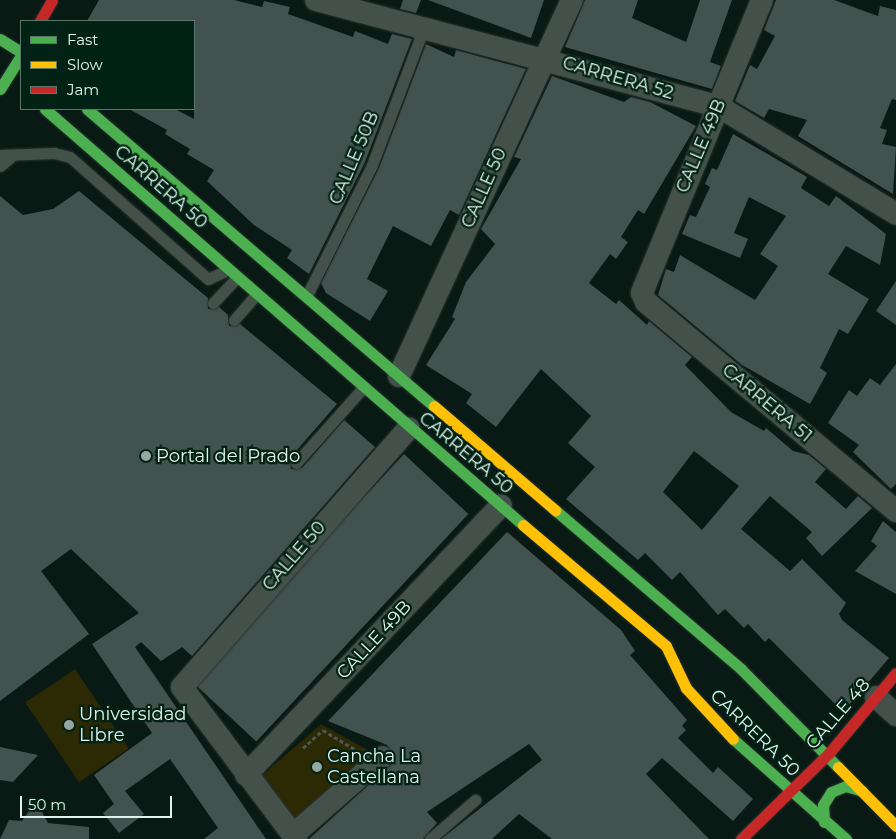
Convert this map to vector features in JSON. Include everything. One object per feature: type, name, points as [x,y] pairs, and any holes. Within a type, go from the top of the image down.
[{"type":"street","points":[[41,20],[52,0]]},
{"type":"street","name":"CARRERA 52","points":[[316,0],[357,6],[423,30],[543,56],[718,106],[896,214]]},
{"type":"street","name":"CALLE 50","points":[[399,376],[543,56],[572,0]]},
{"type":"street","name":"CALLE 49B","points":[[642,293],[762,0]]},
{"type":"street","points":[[0,40],[20,53]]},
{"type":"street","points":[[0,89],[20,56]]},
{"type":"street","name":"CARRERA 50","points":[[46,110],[233,273],[362,389],[666,646],[686,688],[708,717],[789,792],[846,839]]},
{"type":"street","name":"CARRERA 50","points":[[88,110],[307,295],[741,669],[829,753],[896,826]]},
{"type":"street","name":"CARRERA 51","points":[[642,293],[646,302],[896,511]]},
{"type":"street","name":"CALLE 50","points":[[246,775],[182,687],[409,428]]},
{"type":"street","name":"CALLE 49B","points":[[246,775],[501,505]]},
{"type":"street","name":"CALLE 48","points":[[741,839],[829,753],[896,673]]},
{"type":"street","points":[[876,697],[896,715]]},
{"type":"street","points":[[801,728],[801,754]]},
{"type":"street","points":[[246,775],[294,837],[379,760]]},
{"type":"street","points":[[763,768],[789,767]]},
{"type":"street","points":[[824,822],[823,805],[831,792],[846,786],[862,791]]},
{"type":"lane","name":"CALLE 50B","points":[[307,295],[372,164],[423,30]]},
{"type":"lane","points":[[0,154],[12,156],[54,152],[70,157],[208,279],[233,273]]},
{"type":"lane","points":[[0,166],[12,156]]},
{"type":"lane","points":[[214,303],[233,273]]},
{"type":"lane","points":[[234,320],[256,295]]},
{"type":"lane","points":[[296,463],[362,389]]},
{"type":"lane","points":[[430,839],[475,800]]},
{"type":"path","points":[[302,717],[379,760]]},
{"type":"shaded area","points":[[75,669],[129,749],[79,782],[25,703]]},
{"type":"shaded area","name":"Cancha La Castellana","points":[[321,724],[375,754],[292,827],[258,779]]},
{"type":"building","points":[[99,0],[234,0],[262,7],[264,1],[290,7],[288,14],[353,37],[355,31],[388,44],[392,34],[412,39],[365,162],[309,274],[287,258],[292,250],[254,225],[207,181],[214,170],[187,154],[190,149],[165,134],[167,130],[131,110],[177,110],[194,119],[195,20],[88,20]]},
{"type":"building","points":[[403,0],[421,0],[416,13],[400,9]]},
{"type":"building","points":[[428,0],[544,0],[531,38]]},
{"type":"building","points":[[585,0],[638,0],[632,18],[686,42],[700,0],[732,0],[710,62],[721,66],[712,89],[565,47]]},
{"type":"building","points":[[776,0],[834,0],[878,16],[880,6],[896,10],[896,100],[892,99],[880,128],[887,130],[882,144],[896,147],[893,194],[798,136],[807,120],[769,109],[764,118],[735,101],[750,65],[757,69],[775,36],[764,30]]},
{"type":"building","points":[[426,44],[454,57],[456,50],[526,69],[459,215],[450,210],[431,246],[393,226],[367,279],[388,291],[370,321],[326,293],[321,283],[379,168]]},
{"type":"building","points":[[552,76],[624,102],[631,97],[650,102],[696,126],[644,214],[638,210],[621,237],[628,242],[616,259],[610,254],[589,283],[616,304],[619,300],[647,325],[649,321],[692,357],[685,365],[731,412],[764,431],[766,428],[793,451],[809,455],[826,469],[815,482],[846,509],[858,496],[872,508],[822,556],[806,538],[812,532],[770,496],[741,529],[790,571],[802,559],[846,603],[839,614],[842,620],[889,658],[843,712],[769,638],[765,642],[748,624],[744,628],[725,609],[718,615],[680,572],[672,580],[645,553],[638,560],[566,499],[595,467],[568,443],[591,416],[541,369],[496,427],[466,403],[472,394],[426,365],[455,319],[452,317],[466,282],[495,244],[481,229],[521,159],[514,157]],"holes":[[[694,451],[739,486],[702,530],[663,492]]]},
{"type":"building","points":[[733,134],[807,177],[801,188],[829,206],[836,196],[886,234],[880,265],[846,246],[828,274],[869,299],[848,334],[839,329],[820,368],[827,373],[810,404],[742,365],[658,295],[666,269],[674,272],[680,255],[755,300],[778,266],[760,254],[786,216],[749,197],[734,233],[748,239],[740,258],[682,234],[690,215],[696,217],[710,187],[705,184],[712,168],[717,170]]},
{"type":"building","name":"Portal del Prado","points":[[79,191],[208,298],[208,309],[219,307],[228,315],[229,326],[240,324],[337,404],[290,458],[291,469],[302,468],[344,420],[375,447],[192,656],[182,647],[161,661],[141,642],[135,647],[266,839],[204,839],[218,828],[170,759],[125,791],[144,814],[119,833],[103,813],[114,804],[94,775],[152,733],[92,644],[139,613],[71,549],[41,571],[89,634],[0,701],[0,196],[23,215],[53,209]]},
{"type":"building","points":[[896,281],[896,325],[876,311]]},
{"type":"building","points":[[896,364],[896,484],[891,489],[853,452],[859,445],[828,423],[849,390],[857,396],[870,378],[880,385]]},
{"type":"building","points":[[404,454],[468,514],[256,741],[192,681]]},
{"type":"building","points":[[883,521],[896,532],[896,594],[855,571],[877,546],[871,541]]},
{"type":"building","points":[[507,532],[621,630],[635,651],[630,655],[687,720],[682,726],[686,730],[678,738],[713,773],[718,767],[753,799],[733,821],[662,758],[646,774],[709,839],[552,839],[519,814],[492,839],[441,839],[542,760],[529,744],[427,812],[437,823],[423,839],[309,839],[395,761],[387,745],[328,721]]},
{"type":"building","points":[[0,747],[38,755],[13,782],[0,780]]},
{"type":"building","points":[[29,811],[42,812],[48,823],[89,827],[89,839],[0,839],[9,820],[22,821]]},
{"type":"traffic: fast","points":[[0,39],[20,51]]},
{"type":"traffic: fast","points":[[0,89],[20,57]]},
{"type":"traffic: fast","points":[[46,110],[523,525]]},
{"type":"traffic: fast","points":[[88,110],[434,406]]},
{"type":"traffic: fast","points":[[555,510],[741,669],[838,767]]},
{"type":"traffic: fast","points":[[733,739],[846,839]]},
{"type":"traffic: fast","points":[[824,822],[823,805],[831,792],[846,786],[862,791]]},
{"type":"traffic: slow","points":[[434,406],[555,510]]},
{"type":"traffic: slow","points":[[523,525],[666,646],[686,688],[733,739]]},
{"type":"traffic: slow","points":[[838,767],[896,826]]},
{"type":"traffic: jam","points":[[41,20],[52,0]]},
{"type":"traffic: jam","points":[[741,839],[829,753],[896,673]]},
{"type":"place","name":"Portal del Prado","points":[[146,456]]},
{"type":"place","name":"Universidad Libre","points":[[69,725]]},
{"type":"place","name":"Cancha La Castellana","points":[[317,767]]}]
